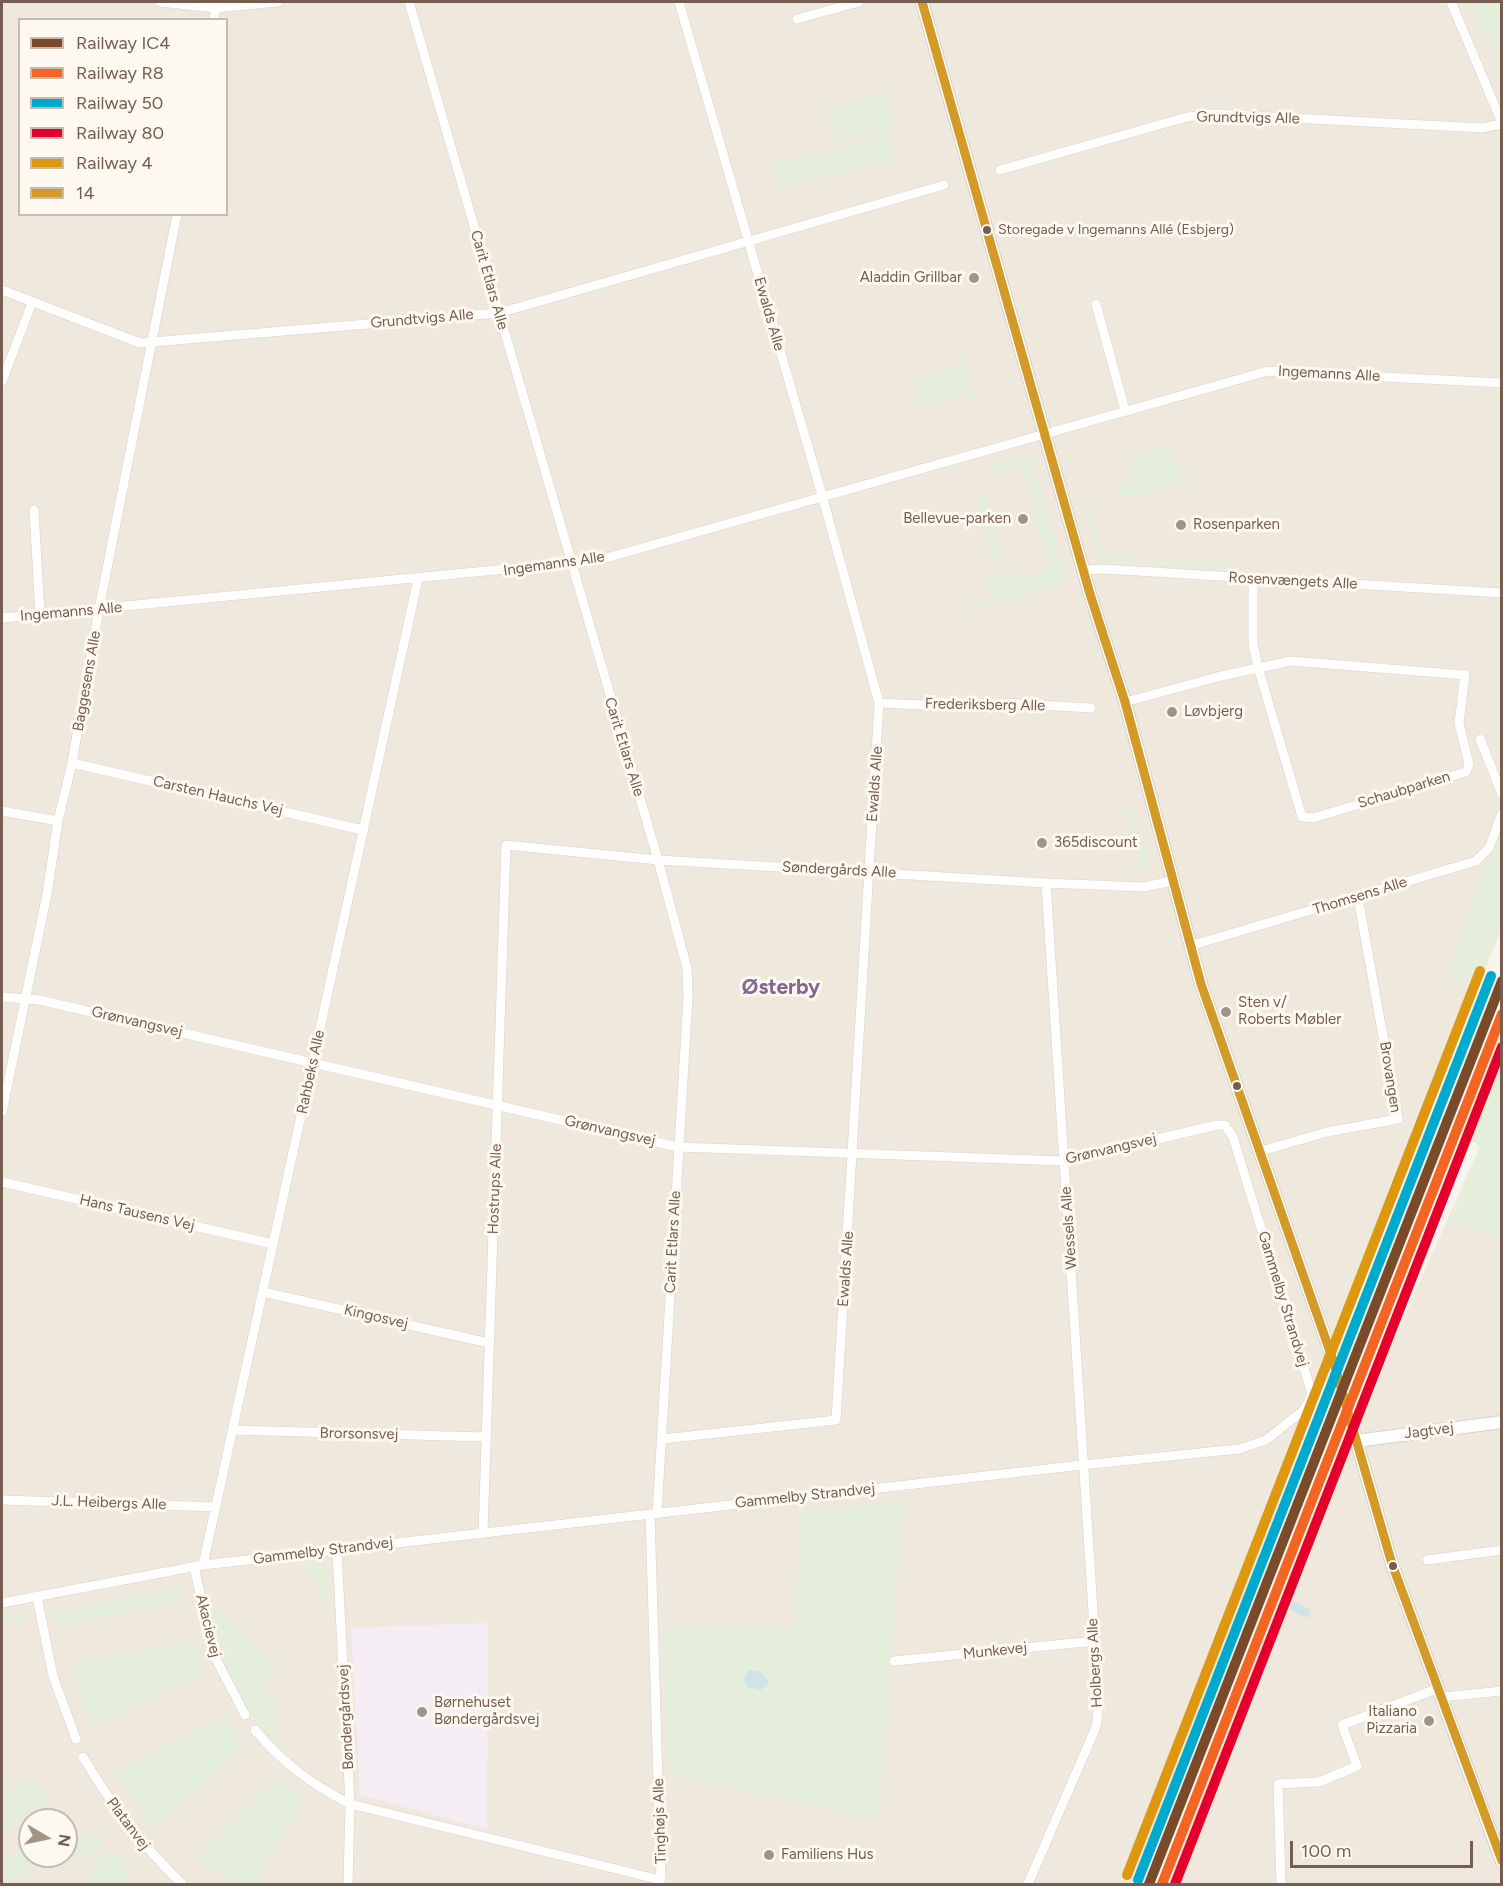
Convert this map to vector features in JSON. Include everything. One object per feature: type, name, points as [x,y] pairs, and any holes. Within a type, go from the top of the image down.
[{"type":"street","points":[[159,2],[217,5],[278,2]]},
{"type":"street","name":"Carit Etlars Alle","points":[[409,2],[570,565],[658,860],[687,968],[688,997],[663,1439],[653,1514]]},
{"type":"street","name":"Ewalds Alle","points":[[663,1439],[836,1420],[879,703],[822,495],[679,2]]},
{"type":"street","points":[[797,19],[859,2]]},
{"type":"street","points":[[922,2],[1084,570],[1125,702],[1190,946],[1333,1360],[1391,1561],[1502,1862]]},
{"type":"street","points":[[1451,2],[1502,123]]},
{"type":"street","name":"Grundtvigs Alle","points":[[1000,170],[1187,117],[1215,114],[1482,128],[1502,123]]},
{"type":"street","name":"Grundtvigs Alle","points":[[2,290],[140,343],[499,313],[944,185]]},
{"type":"street","name":"Baggesens Alle","points":[[2,1112],[53,859],[58,821],[72,764],[99,609],[177,216]]},
{"type":"street","points":[[2,381],[32,303]]},
{"type":"street","points":[[1096,304],[1125,410]]},
{"type":"street","name":"Ingemanns Alle","points":[[2,618],[570,565],[599,560],[822,495],[1268,371],[1502,383]]},
{"type":"street","points":[[34,510],[40,614]]},
{"type":"street","name":"Rosenvængets Alle","points":[[1084,570],[1502,593]]},
{"type":"street","name":"Schaubparken","points":[[1125,702],[1258,667],[1291,661],[1465,675],[1459,723],[1469,764],[1466,772],[1313,818],[1302,817],[1258,667],[1253,644],[1253,578]]},
{"type":"street","name":"Rahbeks Alle","points":[[199,1566],[216,1507],[418,579]]},
{"type":"street","name":"Frederiksberg Alle","points":[[879,703],[992,708],[1001,703],[1091,708]]},
{"type":"street","points":[[1480,739],[1502,794]]},
{"type":"street","name":"Carsten Hauchs Vej","points":[[72,764],[363,830]]},
{"type":"street","points":[[2,811],[58,821]]},
{"type":"street","name":"Thomsens Alle","points":[[1190,946],[1358,898],[1476,861],[1489,848],[1502,813]]},
{"type":"street","name":"Søndergårds Alle","points":[[506,845],[658,860],[869,871],[1046,884],[1143,887],[1172,881]]},
{"type":"street","name":"Hostrups Alle","points":[[483,1533],[506,845]]},
{"type":"street","name":"Wessels Alle","points":[[1046,884],[1077,1340],[1082,1465]]},
{"type":"street","name":"Brovangen","points":[[1261,1151],[1327,1132],[1398,1119],[1358,898]]},
{"type":"street","name":"Grønvangsvej","points":[[2,997],[25,998],[678,1147],[1064,1161],[1218,1125],[1227,1127]]},
{"type":"street","name":"Gammelby Strandvej","points":[[2,1603],[199,1566],[1239,1449],[1266,1440],[1304,1410],[1312,1394],[1233,1137],[1227,1127]]},
{"type":"street","name":"Hans Tausens Vej","points":[[2,1182],[273,1244]]},
{"type":"street","name":"Kingosvej","points":[[263,1292],[489,1343]]},
{"type":"street","name":"Jagtvej","points":[[1356,1441],[1502,1422]]},
{"type":"street","name":"Brorsonsvej","points":[[232,1430],[486,1437]]},
{"type":"street","name":"Holbergs Alle","points":[[1028,1884],[1096,1727],[1099,1704],[1082,1465]]},
{"type":"street","name":"J.L. Heibergs Alle","points":[[2,1500],[216,1507]]},
{"type":"street","name":"Tinghøjs Alle","points":[[350,1804],[662,1880],[653,1514]]},
{"type":"street","name":"Bøndergårdsvej","points":[[337,1550],[350,1804],[348,1884]]},
{"type":"street","points":[[1427,1560],[1502,1550]]},
{"type":"street","name":"Akacievej","points":[[199,1566],[213,1653],[245,1715]]},
{"type":"street","points":[[37,1597],[53,1676],[76,1739]]},
{"type":"street","name":"Munkevej","points":[[894,1661],[1095,1641]]},
{"type":"street","points":[[1281,1884],[1278,1784],[1319,1782],[1357,1766],[1342,1725],[1440,1693],[1502,1691]]},
{"type":"street","points":[[255,1730],[284,1761],[304,1778],[350,1804]]},
{"type":"street","name":"Platanvej","points":[[83,1757],[114,1808],[149,1852],[182,1884]]},
{"type":"shaded area","points":[[2,2],[1472,2],[1502,71],[1501,929],[1354,1306],[1134,1884],[2,1884]]},
{"type":"shaded area","points":[[1480,1146],[1451,1218],[1501,1239],[1501,1884],[1167,1884],[1326,1482],[1363,1409]]},
{"type":"shaded area","points":[[1293,1601],[1311,1610],[1308,1618],[1290,1610]]},
{"type":"shaded area","name":"Børnehuset Bøndergårdsvej","points":[[488,1623],[487,1829],[360,1795],[351,1628]]},
{"type":"shaded area","points":[[749,1670],[761,1672],[769,1682],[761,1690],[748,1687],[743,1680]]},
{"type":"green space","points":[[1472,2],[1501,2],[1501,71]]},
{"type":"green space","points":[[885,93],[894,129],[836,143],[827,107]]},
{"type":"green space","points":[[889,136],[895,160],[803,182],[798,179],[783,187],[773,164]]},
{"type":"green space","points":[[964,357],[968,360],[965,367],[973,397],[978,400],[975,401],[965,394],[921,407],[913,381],[962,366],[960,358]]},
{"type":"green space","points":[[1166,447],[1176,467],[1186,466],[1187,469],[1178,471],[1180,478],[1190,476],[1191,480],[1139,495],[1120,495],[1117,486],[1132,482],[1129,466],[1138,455]]},
{"type":"green space","points":[[1024,456],[1032,460],[1067,583],[968,612],[967,607],[991,600],[987,580],[1013,572],[1017,581],[1041,574],[1040,569],[1050,566],[1021,466],[996,473],[993,464]]},
{"type":"green space","points":[[985,494],[1004,562],[994,565],[975,497]]},
{"type":"green space","points":[[1088,498],[1104,552],[1098,554],[1083,499]]},
{"type":"green space","points":[[1099,556],[1138,558],[1138,560],[1136,562],[1100,560]]},
{"type":"green space","points":[[1147,558],[1234,563],[1232,568],[1148,563]]},
{"type":"green space","points":[[1124,807],[1132,809],[1149,866],[1145,873],[1104,870],[1139,869],[1139,845],[1130,844],[1132,820],[1123,819]]},
{"type":"green space","points":[[1501,827],[1501,923],[1476,986],[1444,977]]},
{"type":"green space","points":[[1501,1018],[1502,1239],[1451,1219],[1480,1146],[1457,1131]]},
{"type":"green space","points":[[903,1500],[879,1820],[668,1774],[663,1628],[794,1627],[803,1512]]},
{"type":"green space","points":[[321,1564],[326,1568],[328,1604],[319,1606],[318,1602],[322,1601],[319,1585],[305,1576],[304,1566]]},
{"type":"green space","points":[[181,1587],[184,1602],[55,1626],[52,1612]]},
{"type":"green space","points":[[209,1604],[243,1628],[240,1635],[243,1638],[281,1665],[273,1667],[264,1680],[266,1693],[281,1703],[274,1707],[278,1744],[286,1740],[286,1753],[257,1721],[235,1685],[220,1645]]},
{"type":"green space","points":[[24,1610],[27,1628],[11,1620],[2,1622],[2,1615]]},
{"type":"green space","points":[[195,1641],[204,1673],[91,1729],[71,1664]]},
{"type":"green space","points":[[225,1716],[243,1745],[156,1831],[114,1773]]},
{"type":"green space","points":[[276,1778],[304,1797],[256,1884],[237,1884],[195,1859]]},
{"type":"green space","points":[[34,1779],[50,1808],[18,1808],[18,1831],[9,1829],[2,1836],[2,1792]]},
{"type":"green space","points":[[96,1829],[105,1845],[78,1859],[78,1839]]},
{"type":"green space","points":[[118,1850],[123,1861],[131,1869],[127,1884],[90,1884],[85,1879],[92,1861]]},
{"type":"green space","points":[[18,1852],[18,1868],[32,1868],[11,1884],[2,1872],[2,1853],[15,1855]]},
{"type":"rail line","name":"4","points":[[1127,1875],[1480,971]]},
{"type":"rail line","name":"50","points":[[1138,1880],[1491,976]]},
{"type":"rail line","name":"IC4","points":[[1149,1884],[1502,981]]},
{"type":"rail line","name":"R8","points":[[1162,1884],[1502,1014]]},
{"type":"rail line","name":"80","points":[[1175,1884],[1502,1047]]},
{"type":"transit line","name":"14","points":[[922,2],[1090,594],[1125,702],[1201,984],[1333,1360],[1392,1564],[1502,1861]]},
{"type":"place","name":"Storegade v Ingemanns Allé (Esbjerg)","points":[[987,230]]},
{"type":"place","name":"Aladdin Grillbar","points":[[974,278]]},
{"type":"place","name":"Bellevue-parken","points":[[1023,519]]},
{"type":"place","name":"Rosenparken","points":[[1181,525]]},
{"type":"place","name":"Løvbjerg","points":[[1172,712]]},
{"type":"place","name":"365discount","points":[[1042,843]]},
{"type":"place","name":"Sten v/ Roberts Møbler","points":[[1226,1012]]},
{"type":"place","name":"Børnehuset Bøndergårdsvej","points":[[422,1712]]},
{"type":"place","name":"Italiano Pizzaria","points":[[1429,1721]]},
{"type":"place","name":"Familiens Hus","points":[[769,1855]]},
{"type":"district","name":"Østerby","points":[[781,988]]}]
